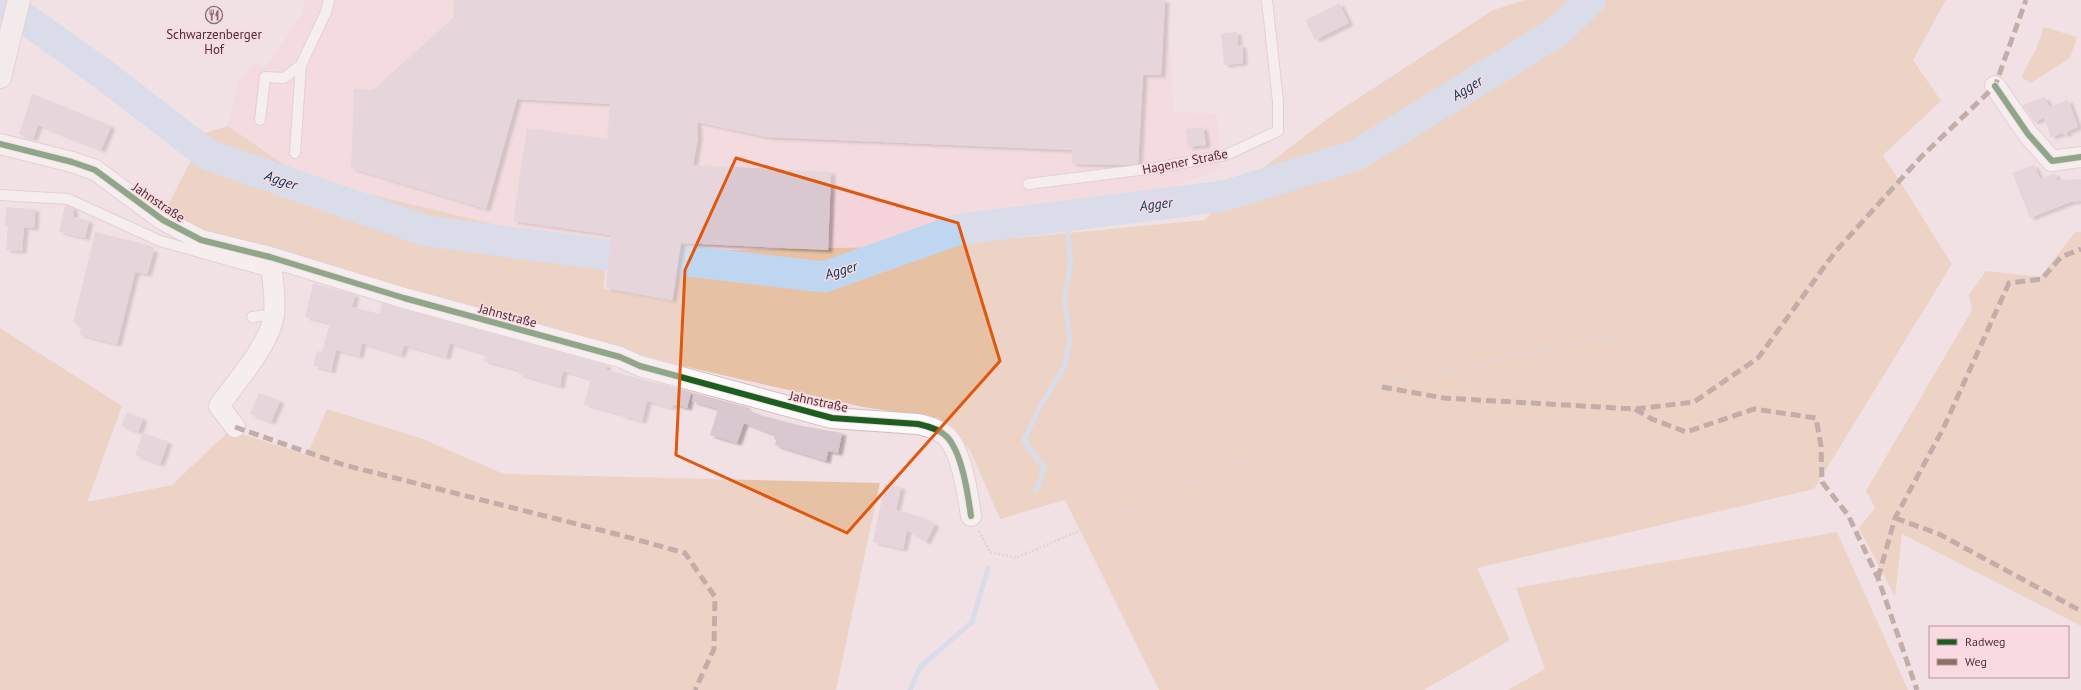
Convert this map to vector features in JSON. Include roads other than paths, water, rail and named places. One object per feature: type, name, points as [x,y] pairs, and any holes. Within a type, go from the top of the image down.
[{"type":"street","points":[[0,77],[13,30],[19,0]]},
{"type":"street","points":[[1995,86],[2028,134],[2052,161],[2081,157]]},
{"type":"street","name":"Jahnstraße","points":[[0,144],[72,162],[95,170],[163,220],[201,240],[271,265],[404,298],[620,357],[640,366],[832,418],[918,424],[930,427],[947,437],[957,455],[966,485],[971,516]]},
{"type":"street","points":[[234,426],[219,406],[264,342],[272,326],[274,314],[271,265]]},
{"type":"lane","points":[[295,153],[301,65],[326,12],[329,0]]},
{"type":"lane","name":"Hagener Straße","points":[[1028,184],[1155,168],[1226,155],[1278,131],[1278,102],[1267,0]]},
{"type":"lane","points":[[260,120],[265,77],[284,78],[301,65]]},
{"type":"lane","points":[[0,195],[68,199],[160,241],[271,265]]},
{"type":"lane","points":[[252,317],[274,314]]},
{"type":"waterway","name":"Agger","points":[[678,260],[824,277],[957,230],[1224,196],[1357,155],[1557,32],[1590,0]]},
{"type":"waterway","name":"Agger","points":[[0,1],[103,74],[208,155],[427,231],[608,255]]},
{"type":"waterway","points":[[1036,491],[1044,468],[1024,440],[1042,403],[1064,367],[1070,340],[1064,299],[1071,262],[1067,229],[1084,214]]},
{"type":"waterway","points":[[910,690],[920,667],[972,622],[988,568]]},
{"type":"place","name":"Schwarzenberger Hof","points":[[214,15]]}]
